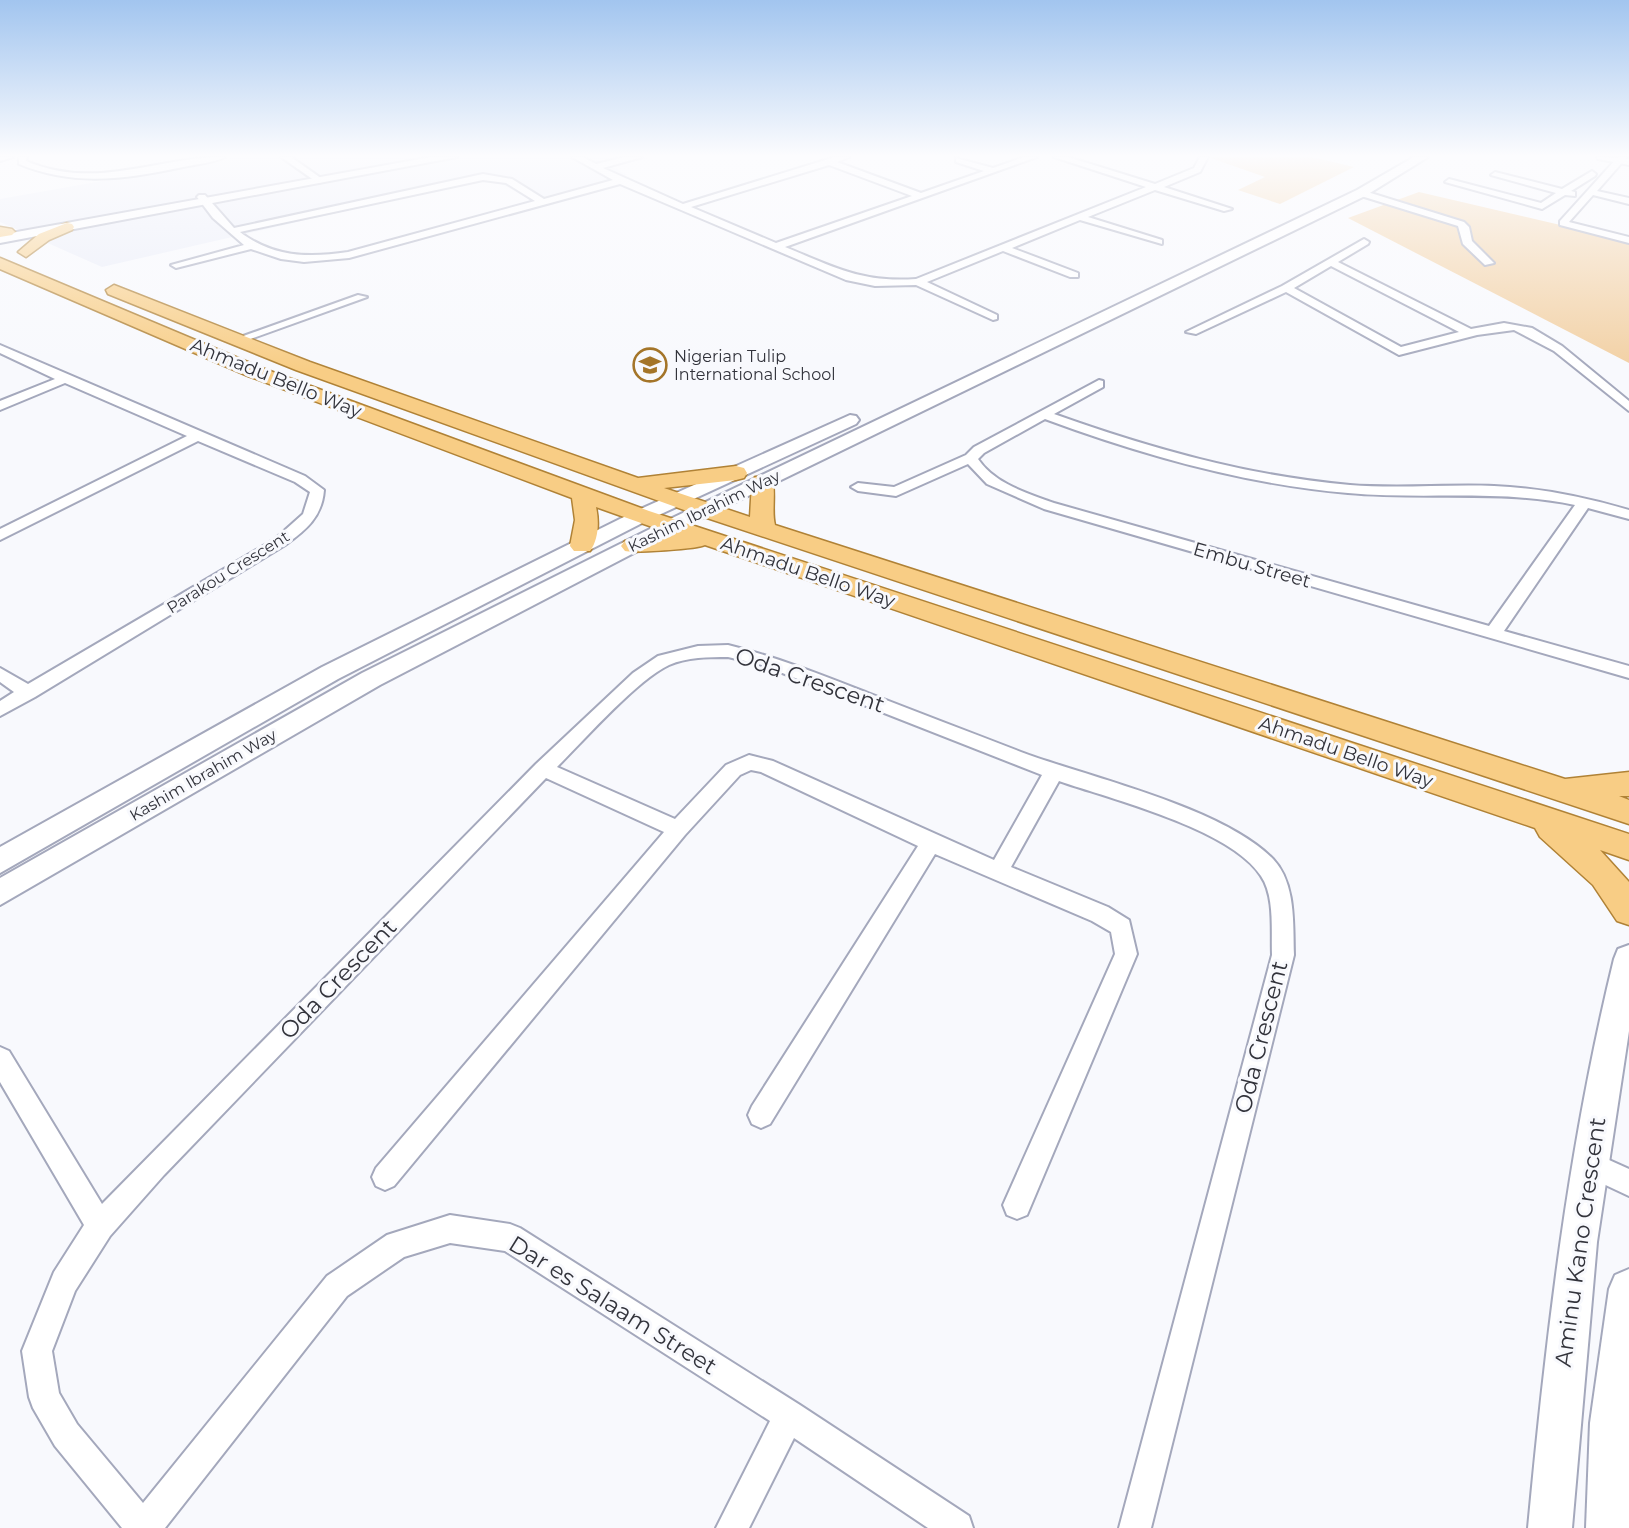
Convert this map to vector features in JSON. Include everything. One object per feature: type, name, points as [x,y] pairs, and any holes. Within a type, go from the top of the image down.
[{"type":"main road","points":[[1,236],[44,228]]},
{"type":"main road","points":[[1,236],[57,228]]},
{"type":"main road","points":[[26,252],[44,237],[64,228]]},
{"type":"main road","name":"Kashim Ibrahim Way","points":[[0,861],[330,673],[582,545],[1256,228]]},
{"type":"main road","name":"Kashim Ibrahim Way","points":[[0,893],[371,679],[671,526],[1288,228]]},
{"type":"main road","name":"Ahmadu Bello Way","points":[[1,236],[26,252],[303,366],[706,510],[1629,813]]},
{"type":"main road","name":"Ahmadu Bello Way","points":[[0,263],[255,372],[640,516],[1629,847]]},
{"type":"main road","points":[[633,484],[701,479],[736,473]]},
{"type":"main road","points":[[764,482],[760,511],[765,530]]},
{"type":"main road","points":[[582,545],[587,520],[583,495]]},
{"type":"main road","points":[[633,545],[667,541],[718,542]]},
{"type":"main road","points":[[1558,789],[1629,784]]},
{"type":"main road","points":[[1537,816],[1591,861],[1620,894],[1629,911]]},
{"type":"main road","name":"Aminu Kano Crescent","points":[[1550,1528],[1560,1395],[1588,1164],[1606,1060],[1629,959]]},
{"type":"main road","points":[[1608,1528],[1611,1423],[1629,1289]]},
{"type":"street","points":[[230,228],[268,255],[284,259],[325,259],[439,228]]},
{"type":"street","points":[[233,231],[245,228]]},
{"type":"street","points":[[732,228],[870,284],[918,282],[1051,228]]},
{"type":"street","points":[[775,247],[829,228]]},
{"type":"street","points":[[1115,228],[1158,242]]},
{"type":"street","points":[[1464,228],[1467,243],[1489,262]]},
{"type":"street","points":[[1584,228],[1629,240]]},
{"type":"street","points":[[1192,332],[1286,288],[1364,243]]},
{"type":"street","points":[[176,265],[254,245]]},
{"type":"street","points":[[1003,248],[1074,275]]},
{"type":"street","points":[[1331,262],[1472,334]]},
{"type":"street","points":[[918,282],[993,317]]},
{"type":"street","points":[[1286,288],[1399,351],[1507,327],[1535,333],[1629,408]]},
{"type":"street","points":[[238,340],[362,297]]},
{"type":"street","name":"Parakou Crescent","points":[[0,349],[300,479],[317,490],[316,506],[303,524],[280,542],[0,709]]},
{"type":"street","points":[[0,406],[65,379]]},
{"type":"street","points":[[858,487],[896,492],[971,458],[979,450],[1099,384]]},
{"type":"street","points":[[1045,415],[1183,457],[1293,481],[1349,489],[1518,492],[1585,501],[1629,515]]},
{"type":"street","points":[[0,535],[199,435]]},
{"type":"street","name":"Embu Street","points":[[971,458],[975,468],[986,478],[1036,501],[1629,671]]},
{"type":"street","points":[[1494,632],[1585,501]]},
{"type":"street","name":"Oda Crescent","points":[[144,1528],[66,1435],[44,1396],[37,1351],[64,1282],[100,1226],[543,769],[639,677],[664,660],[698,652],[728,651],[766,660],[1054,771],[1141,801],[1241,843],[1269,869],[1282,909],[1283,955],[1135,1528]]},
{"type":"street","points":[[0,674],[29,693]]},
{"type":"street","points":[[385,1177],[678,829],[733,770],[749,762],[766,766],[931,843],[1100,914],[1121,927],[1126,954],[1017,1205]]},
{"type":"street","points":[[543,769],[678,829]]},
{"type":"street","points":[[998,872],[1054,771]]},
{"type":"street","points":[[761,1115],[931,843]]},
{"type":"street","points":[[0,1059],[100,1226]]},
{"type":"street","points":[[1588,1164],[1629,1183]]},
{"type":"street","name":"Dar es Salaam Street","points":[[144,1528],[337,1286],[397,1245],[450,1229],[510,1237],[789,1416],[957,1528]]},
{"type":"street","points":[[732,1528],[789,1416]]},
{"type":"shaded area","points":[[14,228],[270,228],[102,267]]},
{"type":"shaded area","points":[[1368,228],[1575,228],[1629,241],[1629,363]]},
{"type":"place","name":"Nigerian Tulip International School","points":[[650,365]]}]
